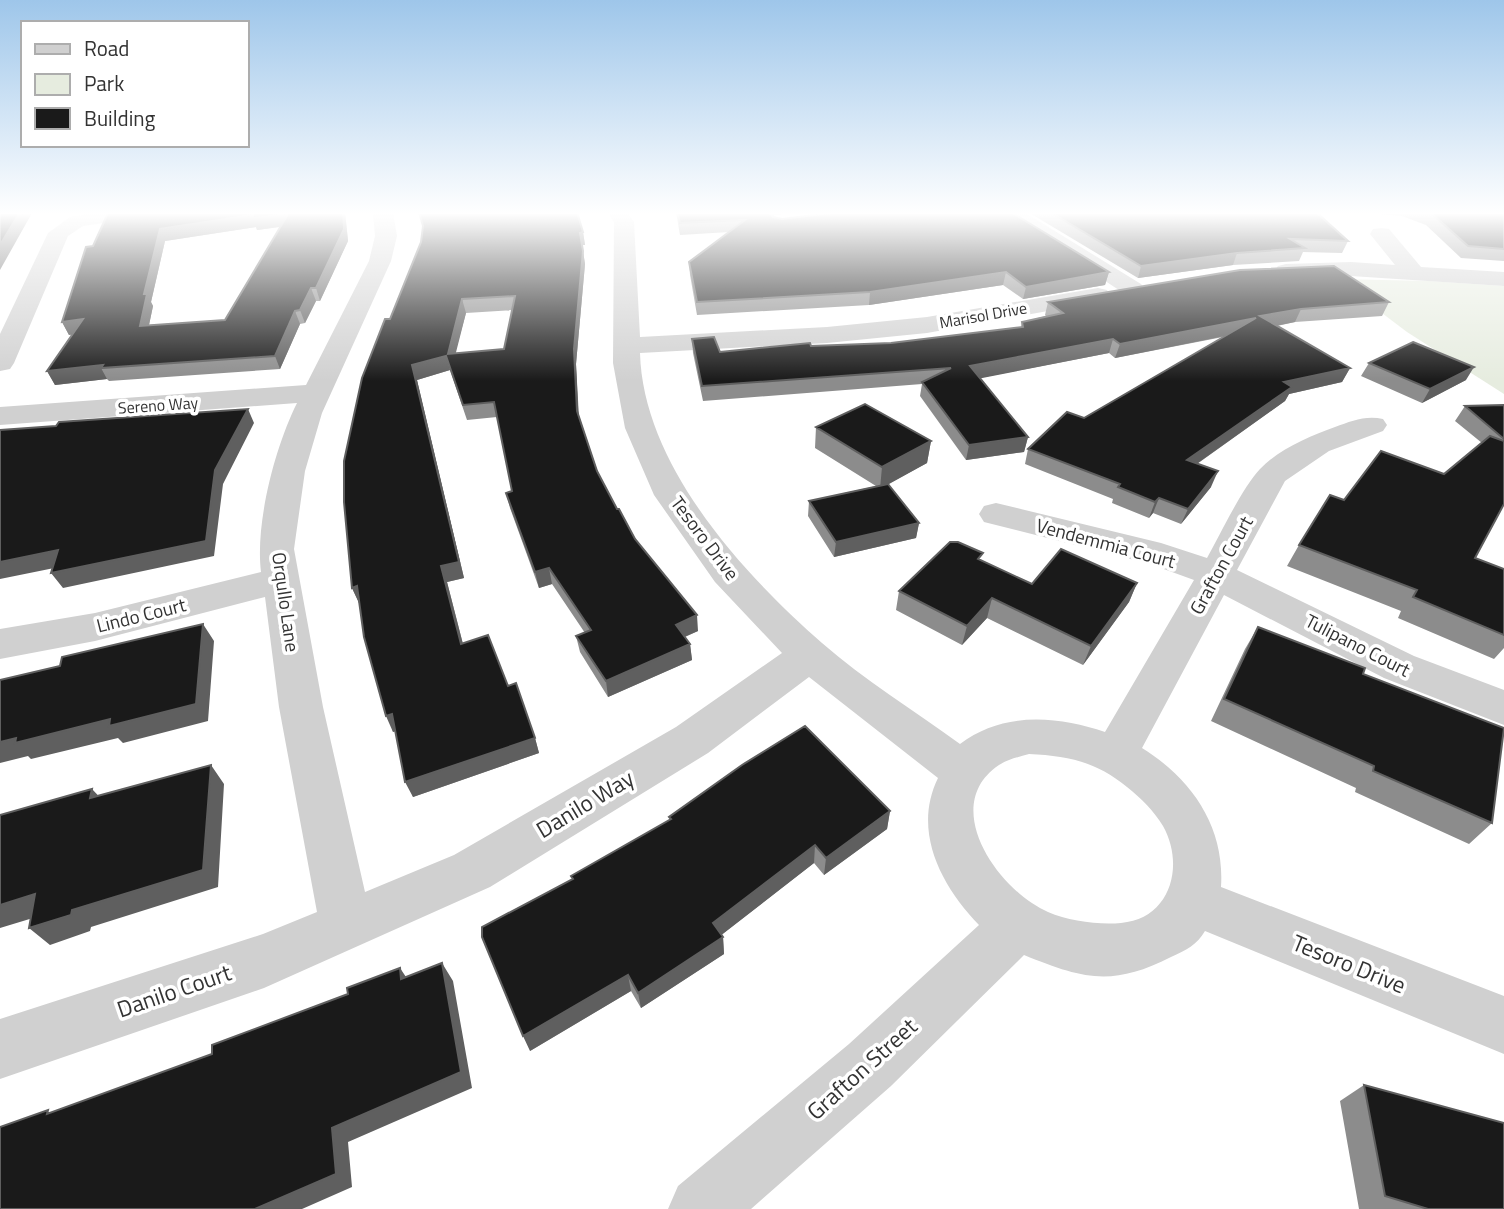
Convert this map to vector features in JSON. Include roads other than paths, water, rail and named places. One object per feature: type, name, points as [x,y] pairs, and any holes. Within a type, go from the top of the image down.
[{"type":"street","points":[[0,363],[42,268]]},
{"type":"street","name":"Orqullo Lane","points":[[346,926],[301,708],[276,549],[289,471],[317,393],[376,268]]},
{"type":"street","name":"Tesoro Drive","points":[[626,268],[629,346],[627,363],[640,428],[671,495],[728,573],[809,655],[963,771]]},
{"type":"street","points":[[1100,268],[1133,289]]},
{"type":"street","points":[[1410,268],[1413,272]]},
{"type":"street","points":[[1260,272],[1351,269],[1504,279]]},
{"type":"street","name":"Marisol Drive","points":[[629,346],[827,335],[927,325],[1159,285]]},
{"type":"street","name":"Sereno Way","points":[[0,416],[317,393]]},
{"type":"street","name":"Grafton Court","points":[[1116,754],[1271,476],[1287,461],[1320,443],[1372,425]]},
{"type":"street","name":"Vendemmia Court","points":[[996,514],[1161,555],[1216,575]]},
{"type":"street","name":"Tulipano Court","points":[[1216,575],[1399,667],[1504,708]]},
{"type":"street","name":"Lindo Court","points":[[0,644],[95,627],[281,580]]},
{"type":"street","name":"Danilo Way","points":[[346,926],[472,871],[692,740],[809,655]]},
{"type":"street","points":[[1029,736],[1069,738],[1116,754],[1159,784],[1185,818],[1199,862],[1194,901],[1172,930],[1124,950],[1065,945],[1018,924],[978,888],[954,845],[950,803],[963,771],[988,749],[1029,736]]},
{"type":"street","name":"Tesoro Drive","points":[[1194,901],[1504,1026]]},
{"type":"street","name":"Grafton Street","points":[[701,1209],[870,1065],[1018,924]]},
{"type":"street","name":"Danilo Court","points":[[0,1049],[264,961],[346,926]]}]
